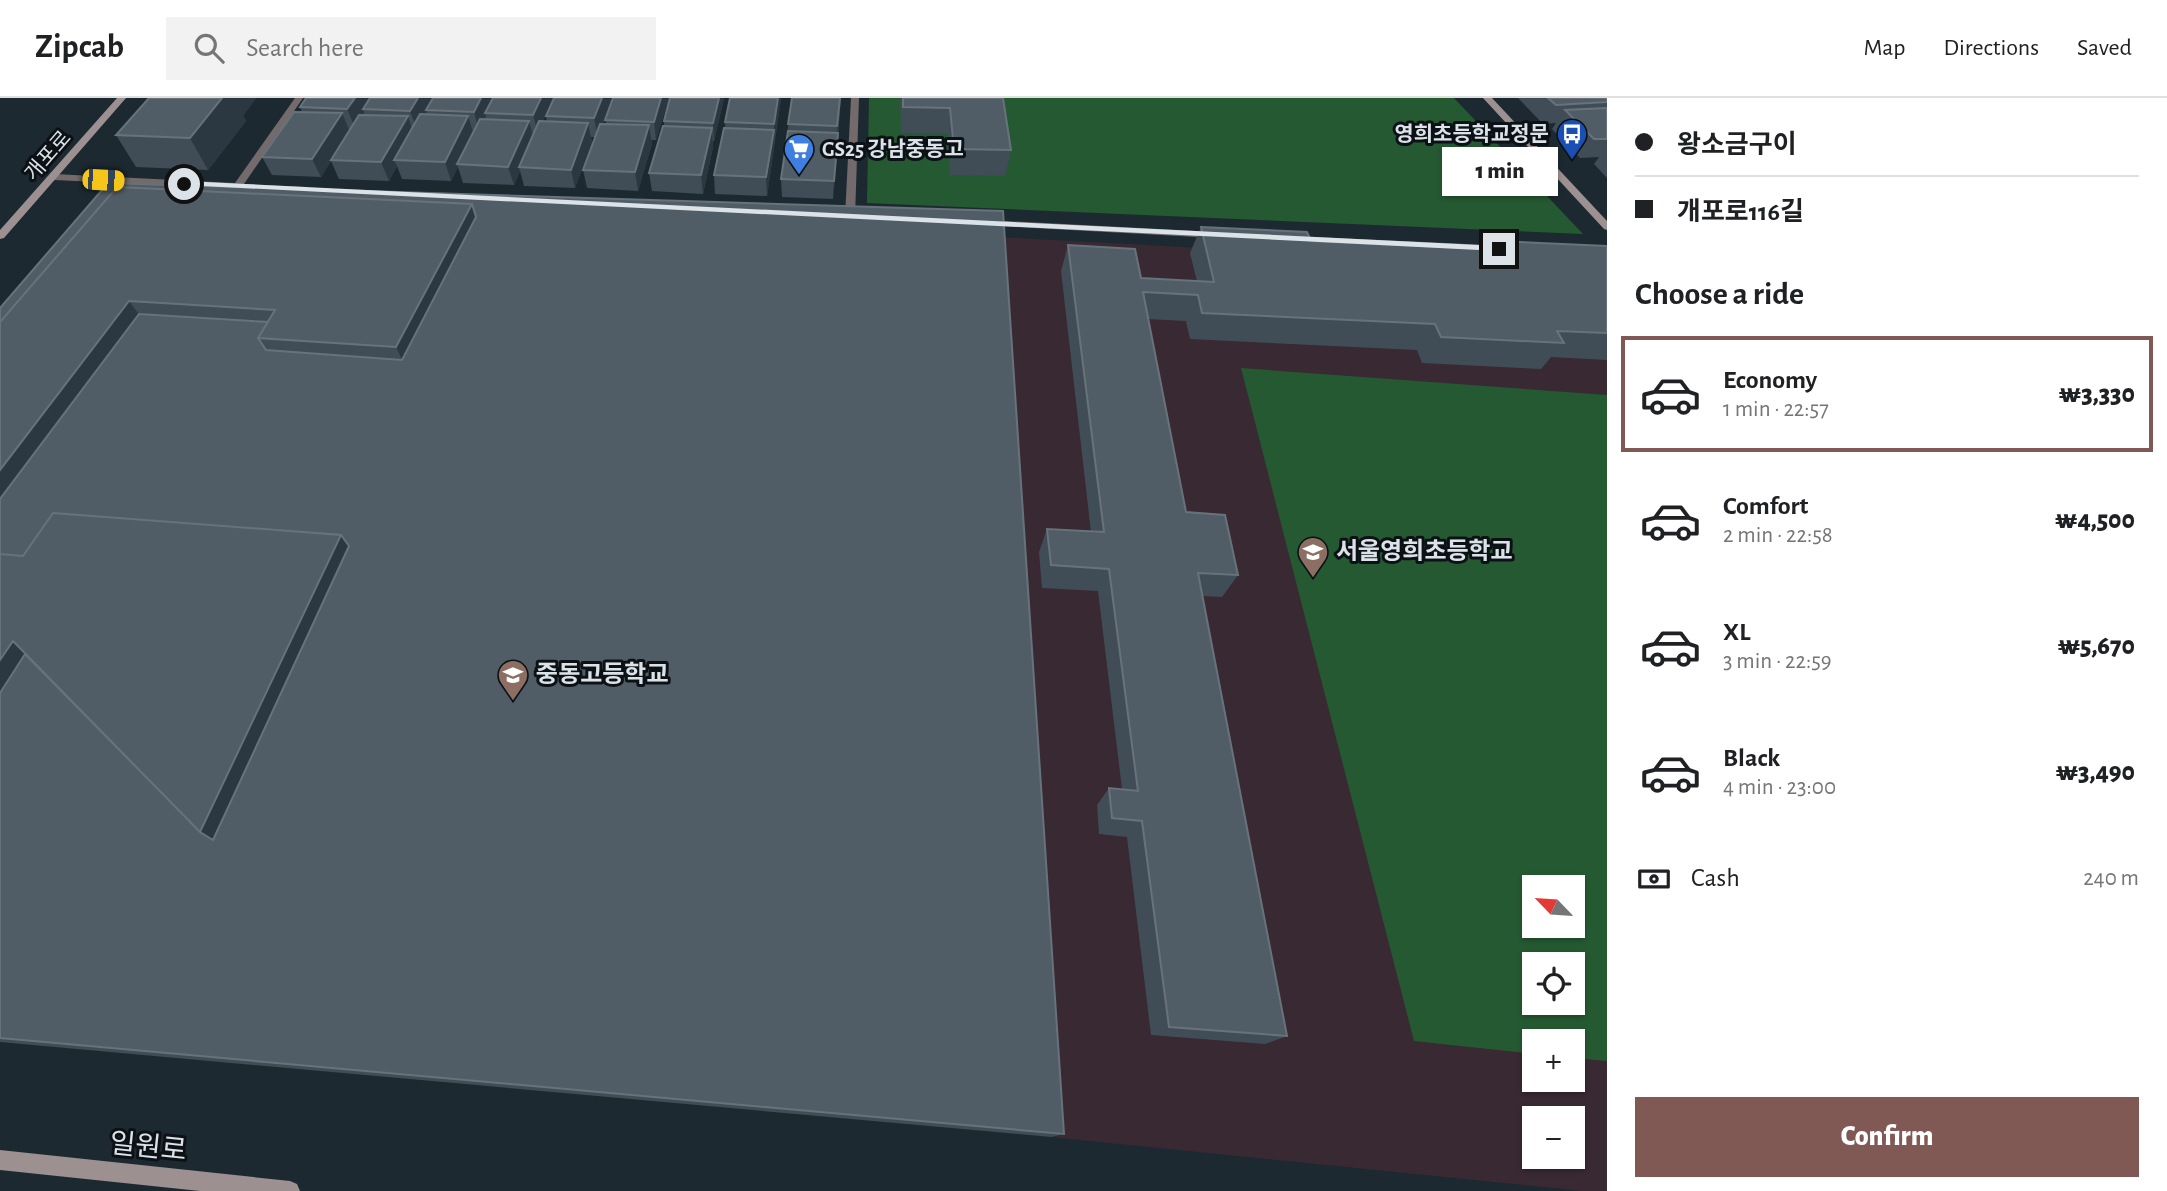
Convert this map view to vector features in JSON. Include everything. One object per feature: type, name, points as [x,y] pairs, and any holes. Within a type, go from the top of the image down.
[{"type":"street","name":"개포로","points":[[0,236],[122,98]]},
{"type":"street","points":[[239,186],[299,98]]},
{"type":"street","points":[[850,217],[855,98]]},
{"type":"street","points":[[1488,98],[1607,227]]},
{"type":"street","points":[[54,177],[322,191]]},
{"type":"street","points":[[836,216],[864,217]]},
{"type":"street","points":[[974,223],[1222,235]]},
{"type":"street","points":[[1277,238],[1524,250]]},
{"type":"street","name":"일원로","points":[[0,1160],[290,1191]]},
{"type":"shaded area","name":"서울영희초등학교","points":[[998,237],[1607,270],[1607,1191],[1582,1191],[1051,1137]]},
{"type":"green space","points":[[869,98],[1454,98],[1583,234],[867,203]]},
{"type":"green space","points":[[1241,368],[1607,395],[1607,1061],[1585,1059],[1585,1029],[1522,1029],[1522,1053],[1414,1041]]},
{"type":"building","points":[[149,98],[222,98],[190,138],[116,135]]},
{"type":"building","points":[[306,98],[355,98],[347,109],[300,107]]},
{"type":"building","points":[[370,98],[418,98],[410,111],[363,109]]},
{"type":"building","points":[[433,98],[481,98],[474,112],[426,110]]},
{"type":"building","points":[[493,98],[541,98],[533,115],[485,113]]},
{"type":"building","points":[[554,98],[602,98],[594,118],[546,116]]},
{"type":"building","points":[[613,98],[661,98],[654,122],[605,120]]},
{"type":"building","points":[[670,98],[719,98],[713,123],[664,121]]},
{"type":"building","points":[[730,98],[778,98],[774,124],[725,122]]},
{"type":"building","points":[[792,98],[840,98],[837,126],[788,124]]},
{"type":"building","points":[[903,98],[1003,98],[1011,150],[954,149],[950,108],[903,107]]},
{"type":"building","points":[[1548,98],[1607,98],[1607,102],[1556,105]]},
{"type":"building","points":[[1607,108],[1607,139],[1594,139],[1565,110]]},
{"type":"building","points":[[294,112],[342,113],[312,159],[262,157]]},
{"type":"building","points":[[420,114],[468,116],[445,162],[394,160]]},
{"type":"building","points":[[359,115],[408,116],[381,162],[331,160]]},
{"type":"building","points":[[480,119],[529,121],[508,167],[457,164]]},
{"type":"building","points":[[539,121],[588,123],[571,170],[519,167]]},
{"type":"building","points":[[600,124],[649,125],[635,172],[583,170]]},
{"type":"building","points":[[663,126],[712,128],[701,175],[649,173]]},
{"type":"building","points":[[724,128],[774,130],[766,177],[714,175]]},
{"type":"building","points":[[788,131],[838,133],[834,181],[781,179]]},
{"type":"building","name":"중동고등학교","points":[[108,183],[1003,211],[1064,1134],[0,1038],[0,693],[25,654],[200,832],[213,840],[349,546],[341,535],[53,513],[23,556],[0,554],[0,499],[139,314],[268,322],[258,338],[266,350],[402,360],[476,217],[472,204],[117,187],[0,322],[0,308]]},
{"type":"building","points":[[117,187],[472,204],[396,347],[258,338],[275,310],[129,301],[0,470],[0,322]]},
{"type":"building","points":[[1201,227],[1307,232],[1311,241],[1501,250],[1496,241],[1607,246],[1607,333],[1557,331],[1564,343],[1441,337],[1435,324],[1202,313],[1198,295],[1143,292],[1186,512],[1225,515],[1238,575],[1198,573],[1287,1036],[1169,1027],[1142,821],[1112,818],[1109,788],[1138,791],[1109,569],[1051,565],[1047,529],[1104,532],[1068,245],[1135,249],[1141,278],[1214,282]]},
{"type":"building","points":[[53,513],[341,535],[200,832],[13,641],[0,660],[0,554],[23,556]]},
{"type":"place","name":"영희초등학교정문","points":[[1572,161]]},
{"type":"place","name":"GS25 강남중동고","points":[[799,176]]},
{"type":"place","name":"서울영희초등학교","points":[[1313,579]]},
{"type":"place","name":"중동고등학교","points":[[513,702]]},
{"type":"route","points":[[184,184],[1499,249]]}]
